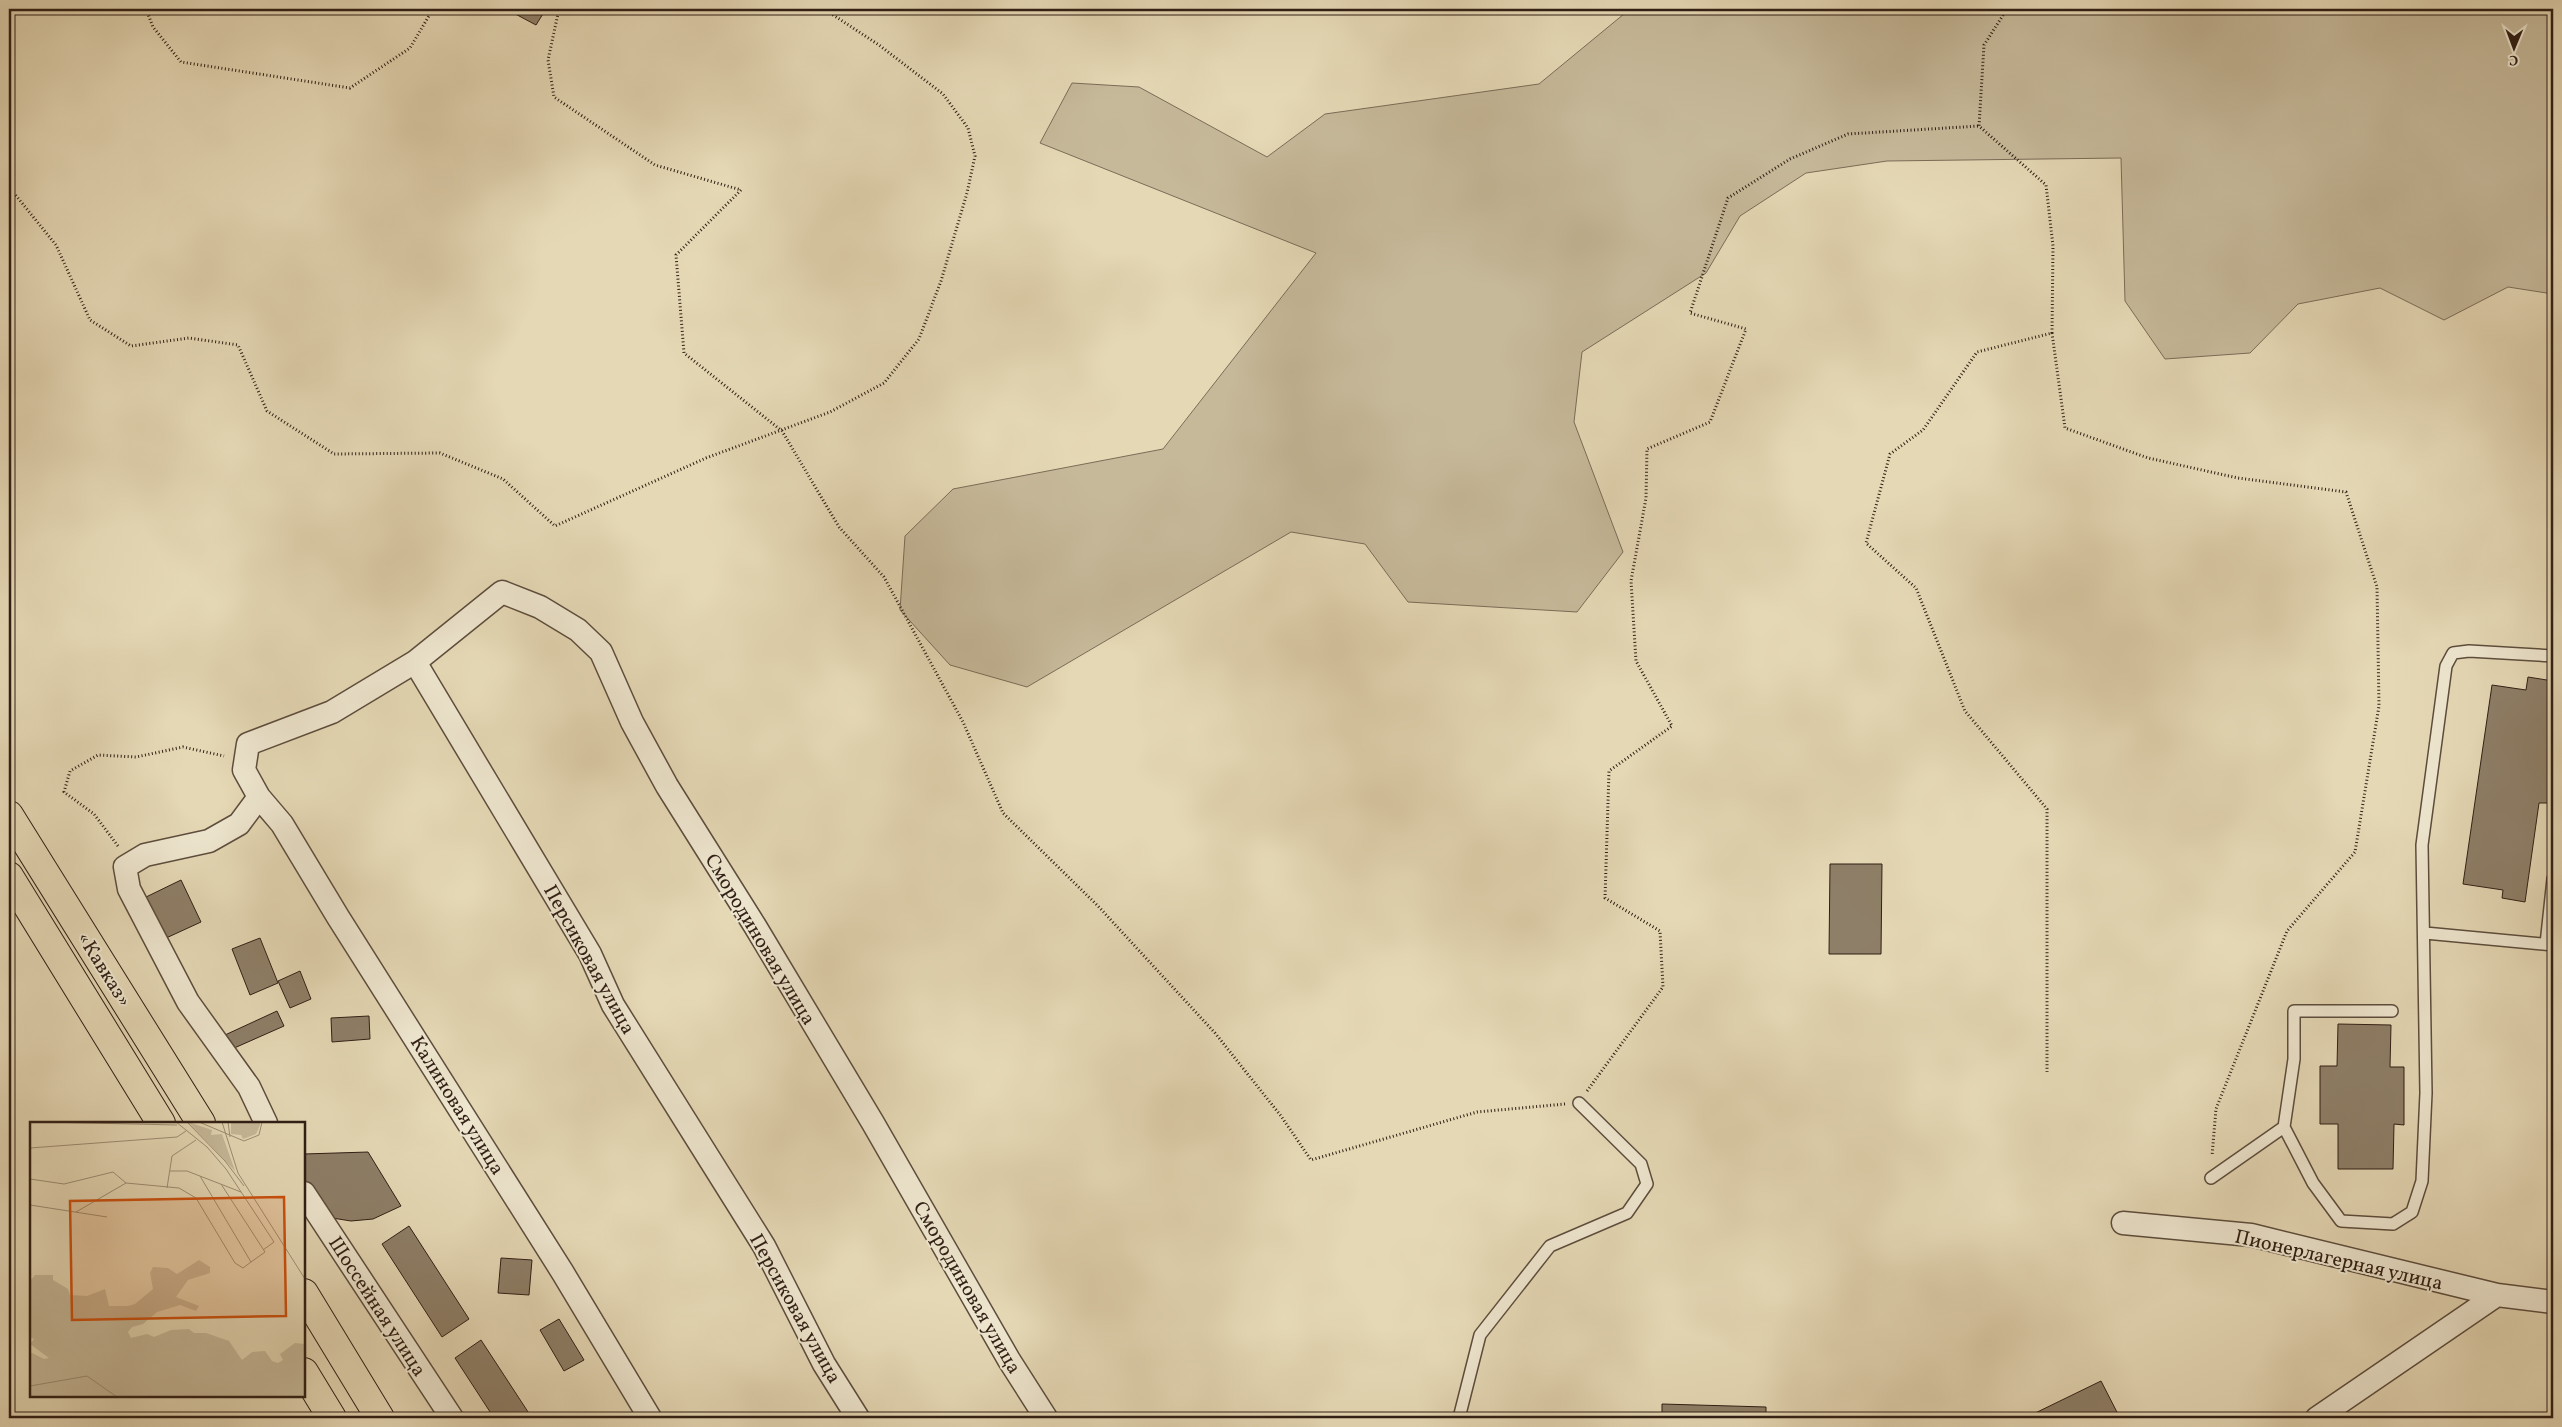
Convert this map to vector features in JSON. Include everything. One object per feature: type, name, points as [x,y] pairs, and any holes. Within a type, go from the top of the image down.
[{"type":"highway","name":"«Кавказ»","points":[[9,814],[200,1122]]},
{"type":"highway","name":"«Кавказ»","points":[[9,876],[160,1122]]},
{"type":"highway","points":[[305,1296],[380,1418]]},
{"type":"highway","points":[[305,1374],[332,1418]]},
{"type":"street","name":"Смородиновая улица","points":[[415,662],[502,592],[540,607],[578,630],[601,652],[632,722],[667,786],[755,926],[873,1123],[1009,1360],[1046,1418]]},
{"type":"street","points":[[246,752],[332,712],[415,662]]},
{"type":"street","name":"Персиковая улица","points":[[415,662],[590,954],[613,1005],[764,1246],[824,1364],[858,1418]]},
{"type":"street","name":"Калиновая улица","points":[[246,752],[244,770],[259,797],[282,824],[338,917],[558,1264],[650,1418]]},
{"type":"street","points":[[259,797],[239,824],[209,841],[146,855],[125,867],[128,889],[188,1002],[250,1087],[266,1122]]},
{"type":"street","name":"Шоссейная улица","points":[[305,1195],[452,1418]]},
{"type":"street","name":"Пионерлагерная улица","points":[[2123,1223],[2251,1235],[2497,1295],[2553,1302]]},
{"type":"street","points":[[2317,1418],[2497,1295]]},
{"type":"lane","points":[[2392,1011],[2294,1010],[2294,1059],[2284,1127],[2313,1183],[2341,1222],[2393,1224],[2412,1212],[2422,1181],[2426,1093],[2425,933],[2422,845],[2446,666],[2453,653],[2469,651],[2553,656]]},
{"type":"lane","points":[[2425,933],[2550,945],[2553,879]]},
{"type":"lane","points":[[1458,1418],[1480,1335],[1550,1246],[1627,1213],[1647,1184],[1641,1164],[1579,1102]]},
{"type":"lane","points":[[2211,1178],[2284,1127]]},
{"type":"path","points":[[146,9],[153,27],[182,62],[350,88],[410,48],[433,9]]},
{"type":"path","points":[[559,9],[548,60],[554,97],[655,164],[742,190],[676,255],[684,353],[782,430],[839,526],[884,577],[964,722],[1003,813],[1098,906],[1215,1033],[1282,1116],[1311,1160],[1477,1112],[1579,1102],[1663,987],[1660,931],[1605,898],[1609,770],[1672,726],[1636,661],[1631,581],[1646,498],[1647,449],[1710,422],[1746,329],[1690,313],[1728,198],[1790,159],[1848,134],[1979,126],[2046,185],[2053,246],[2052,332],[2065,428],[2157,460],[2238,478],[2346,492],[2377,587],[2378,706],[2355,852],[2287,931],[2216,1109],[2211,1178]]},
{"type":"path","points":[[9,187],[56,245],[90,320],[131,346],[189,338],[238,345],[267,411],[334,454],[440,453],[503,479],[555,526],[706,458],[830,412],[884,383],[919,339],[941,281],[967,193],[975,156],[968,128],[943,94],[879,44],[824,9]]},
{"type":"path","points":[[1979,126],[1984,45],[2007,9]]},
{"type":"path","points":[[2047,1072],[2047,808],[1965,711],[1916,588],[1866,543],[1890,454],[1923,430],[1977,352],[2052,332]]},
{"type":"path","points":[[125,867],[117,844],[94,814],[64,792],[70,772],[98,755],[136,756],[183,748],[246,752]]},
{"type":"shaded area","points":[[1630,9],[2553,9],[2553,294],[2508,287],[2444,320],[2380,288],[2298,304],[2250,353],[2165,359],[2125,301],[2121,158],[1887,161],[1806,173],[1740,216],[1706,273],[1582,352],[1574,422],[1623,552],[1577,612],[1408,602],[1365,544],[1291,532],[1027,687],[950,665],[900,610],[905,536],[953,489],[1163,449],[1316,253],[1040,143],[1072,83],[1139,87],[1267,157],[1325,114],[1539,84]]},
{"type":"building","points":[[506,9],[546,9],[536,25]]},
{"type":"building","points":[[2528,677],[2553,681],[2553,701],[2548,736],[2553,736],[2553,803],[2539,803],[2525,902],[2502,898],[2503,890],[2463,884],[2492,685],[2526,690]]},
{"type":"building","points":[[1830,864],[1882,864],[1881,954],[1829,954]]},
{"type":"building","points":[[181,880],[201,922],[164,939],[144,898]]},
{"type":"building","points":[[260,938],[278,983],[250,995],[232,949]]},
{"type":"building","points":[[300,971],[311,999],[290,1008],[278,981]]},
{"type":"building","points":[[277,1011],[284,1026],[232,1049],[225,1035]]},
{"type":"building","points":[[369,1016],[370,1039],[332,1042],[331,1018]]},
{"type":"building","points":[[2338,1024],[2391,1025],[2390,1067],[2404,1067],[2404,1125],[2394,1124],[2393,1169],[2338,1169],[2338,1124],[2320,1124],[2320,1066],[2337,1066]]},
{"type":"building","points":[[368,1152],[401,1206],[373,1219],[351,1221],[326,1217],[305,1181],[305,1154]]},
{"type":"building","points":[[409,1226],[469,1319],[442,1337],[382,1244]]},
{"type":"building","points":[[501,1258],[532,1260],[529,1295],[498,1293]]},
{"type":"building","points":[[559,1319],[584,1360],[564,1371],[540,1330]]},
{"type":"building","points":[[481,1340],[532,1418],[494,1418],[455,1358]]},
{"type":"building","points":[[2101,1381],[2120,1418],[2025,1418]]},
{"type":"building","points":[[1662,1404],[1766,1407],[1766,1418],[1662,1418]]}]
